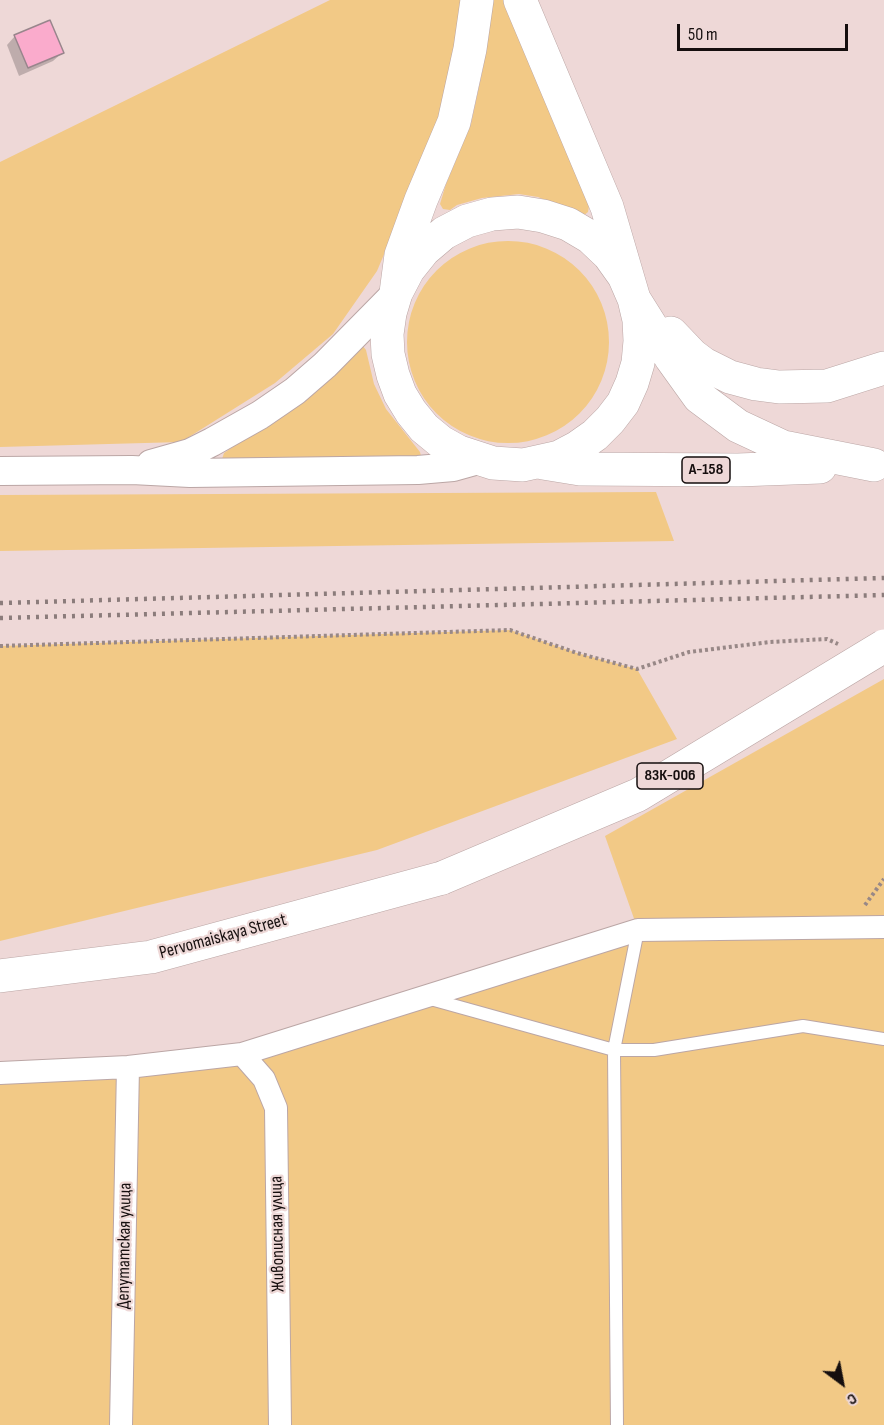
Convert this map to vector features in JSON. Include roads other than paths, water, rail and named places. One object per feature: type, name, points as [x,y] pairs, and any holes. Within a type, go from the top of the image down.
[{"type":"main road","name":"А-158","points":[[477,0],[470,49],[454,122],[401,255],[387,334],[388,354],[400,394],[424,428],[441,442],[459,452],[478,460],[508,465],[538,462],[580,469],[738,470],[879,464]]},
{"type":"main road","name":"А-158","points":[[520,0],[607,207],[634,299],[699,397],[738,426],[783,447],[879,464]]},
{"type":"main road","points":[[396,293],[408,270],[424,249],[444,233],[467,221],[492,214],[518,212],[543,216],[568,224],[590,237],[609,255],[634,299],[639,320],[640,341],[635,373],[623,402],[595,435],[558,457],[538,462]]},
{"type":"main road","points":[[634,299],[666,327],[692,355],[704,364],[739,379],[779,387],[810,388],[837,384],[884,368]]},
{"type":"main road","name":"Pervomaiskaya Street","points":[[0,976],[151,957],[442,878],[638,795],[884,646]]},
{"type":"street","points":[[132,470],[190,453],[260,415],[295,391],[325,365],[396,293]]},
{"type":"street","points":[[0,471],[132,470],[190,473],[418,470],[453,467],[478,460]]},
{"type":"street","points":[[0,1073],[128,1067],[242,1054],[638,930],[884,927]]},
{"type":"street","name":"Живописная улица","points":[[242,1054],[264,1079],[276,1108],[280,1425]]},
{"type":"street","name":"Депутатская улица","points":[[121,1425],[128,1067]]},
{"type":"lane","points":[[617,1425],[614,1050],[638,930]]},
{"type":"lane","points":[[423,997],[614,1050],[654,1050],[803,1026],[884,1039]]},
{"type":"railway","points":[[0,603],[884,578]]},
{"type":"railway","points":[[0,618],[884,595]]}]
